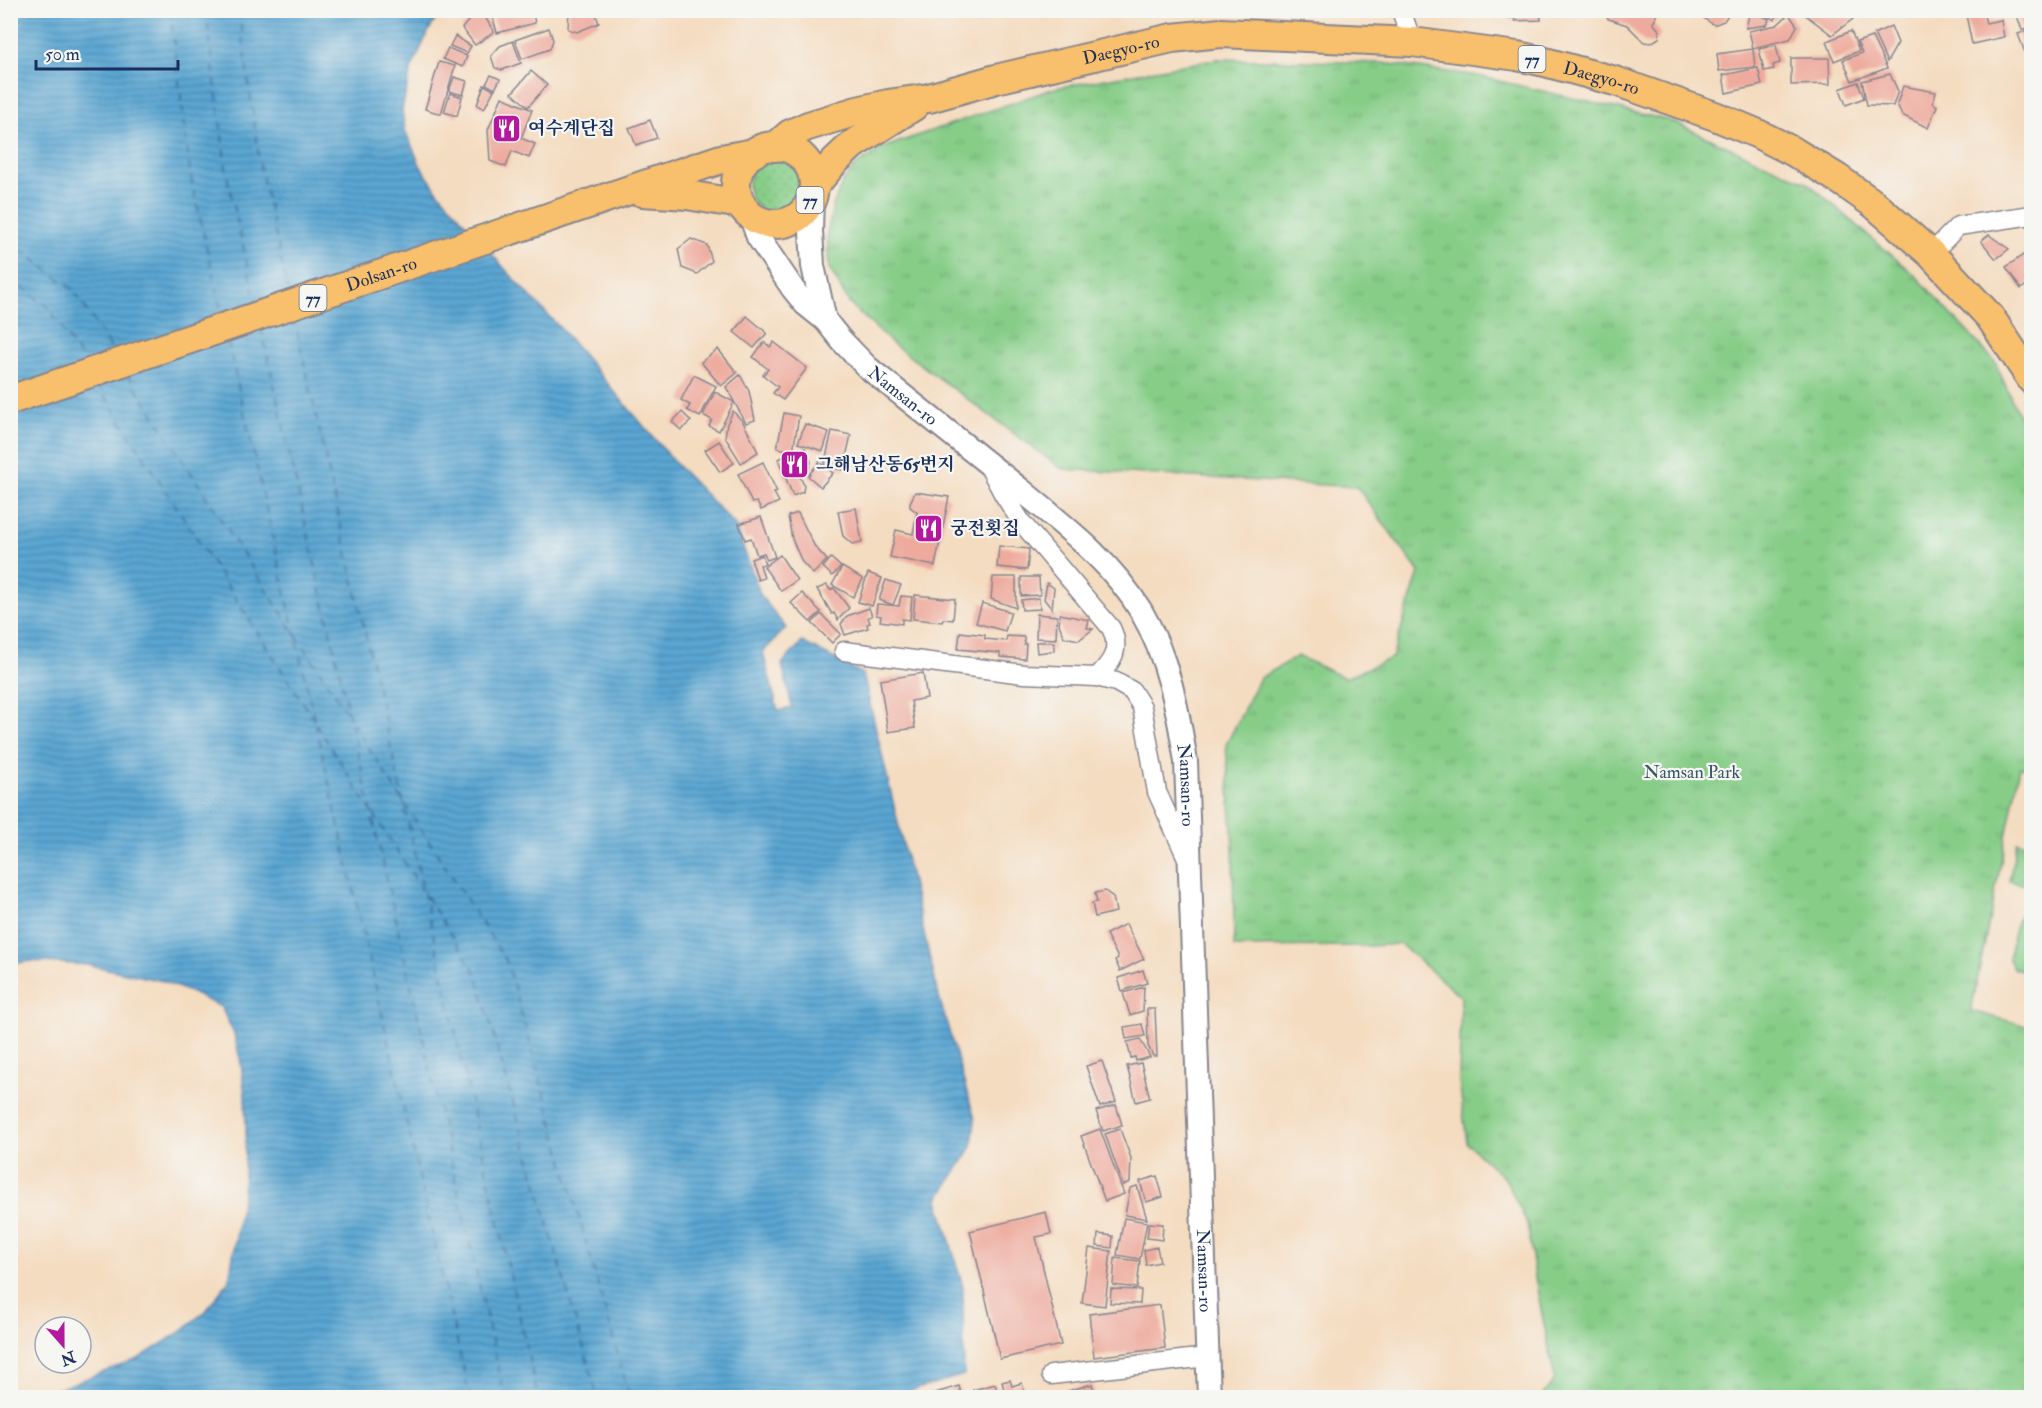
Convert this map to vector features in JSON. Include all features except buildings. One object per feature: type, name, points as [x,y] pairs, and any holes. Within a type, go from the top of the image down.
[{"type":"main road","name":"Daegyo-ro","points":[[620,194],[721,159],[764,150],[789,134],[828,120],[888,104],[929,98],[996,79],[1172,39],[1221,33],[1412,42],[1545,62],[1615,81],[1725,120],[1794,152],[1874,204],[1931,254],[1990,317],[2031,380]]},
{"type":"main road","name":"Daegyo-ro","points":[[813,191],[842,153],[929,98]]},
{"type":"main road","name":"77","points":[[620,194],[656,192],[687,195],[745,210],[761,222],[786,223],[806,208],[813,191],[812,173],[807,163],[798,154],[787,149],[764,150],[745,160],[736,182],[737,193],[745,210]]},
{"type":"main road","name":"Dolsan-ro","points":[[10,399],[620,194]]},
{"type":"street","points":[[1401,10],[1412,42]]},
{"type":"street","points":[[813,191],[812,254],[825,320]]},
{"type":"street","name":"Namsan-ro","points":[[745,210],[758,237],[805,304],[825,320],[867,367],[1054,517],[1100,559],[1129,593],[1151,630],[1167,673],[1186,762],[1209,1398]]},
{"type":"street","points":[[1931,254],[1958,226],[2031,215]]},
{"type":"street","points":[[986,461],[1022,523],[1111,628],[1116,648],[1109,663],[1097,676]]},
{"type":"street","points":[[844,651],[1024,674],[1097,676],[1126,687],[1140,701],[1157,792],[1189,863]]},
{"type":"street","points":[[1051,1375],[1207,1357]]},
{"type":"green space","name":"Namsan Park","points":[[1217,59],[1382,63],[1478,76],[1671,121],[1808,183],[1918,278],[1995,362],[2031,443],[2032,769],[2020,767],[1971,1011],[2031,1027],[2031,1397],[1541,1397],[1555,1379],[1537,1289],[1527,1223],[1506,1180],[1467,1143],[1459,1081],[1461,997],[1400,944],[1234,947],[1233,846],[1226,745],[1260,678],[1298,656],[1345,678],[1392,658],[1419,572],[1357,487],[1062,469],[893,344],[850,304],[829,268],[827,234],[833,206],[842,183],[856,165],[882,148],[1055,88]]},
{"type":"green space","points":[[775,159],[785,161],[794,167],[800,176],[802,186],[800,196],[794,205],[785,211],[775,213],[765,211],[756,205],[750,196],[748,186],[750,176],[756,167],[765,161]]},
{"type":"green space","points":[[2017,842],[2031,845],[2031,886],[2009,881]]},
{"type":"green space","points":[[2031,905],[2031,973],[2013,968],[2009,959],[2018,921],[2021,914]]},
{"type":"water","points":[[10,11],[441,11],[429,30],[411,70],[402,110],[405,130],[421,167],[436,189],[505,269],[562,330],[676,464],[735,525],[761,596],[786,628],[763,652],[778,711],[792,707],[782,664],[802,642],[863,674],[939,997],[975,1119],[972,1147],[938,1199],[963,1287],[964,1375],[887,1398],[37,1397],[138,1359],[177,1334],[206,1311],[229,1280],[243,1192],[246,1131],[241,1063],[234,1034],[221,1007],[163,981],[89,965],[30,961],[11,964]]},
{"type":"ferry route","points":[[170,10],[191,178],[222,314]]},
{"type":"ferry route","points":[[206,10],[227,176],[256,303]]},
{"type":"ferry route","points":[[239,10],[260,167],[288,290]]},
{"type":"ferry route","points":[[10,242],[73,289],[113,351]]},
{"type":"ferry route","points":[[10,278],[48,307],[84,362]]},
{"type":"ferry route","points":[[294,318],[538,1398]]},
{"type":"ferry route","points":[[261,328],[505,1398]]},
{"type":"ferry route","points":[[228,342],[470,1398]]},
{"type":"ferry route","points":[[128,375],[293,631]]},
{"type":"ferry route","points":[[97,384],[314,720]]},
{"type":"ferry route","points":[[296,635],[349,716]]},
{"type":"ferry route","points":[[353,723],[402,800]]},
{"type":"ferry route","points":[[316,724],[370,809]]},
{"type":"ferry route","points":[[405,804],[507,962],[630,1398]]},
{"type":"ferry route","points":[[373,813],[422,890]]},
{"type":"ferry route","points":[[426,896],[476,973],[598,1398]]},
{"type":"place","name":"여수계단집","points":[[507,128]]},
{"type":"place","name":"그해남산동65번지","points":[[795,464]]},
{"type":"place","name":"궁전횟집","points":[[929,528]]}]
